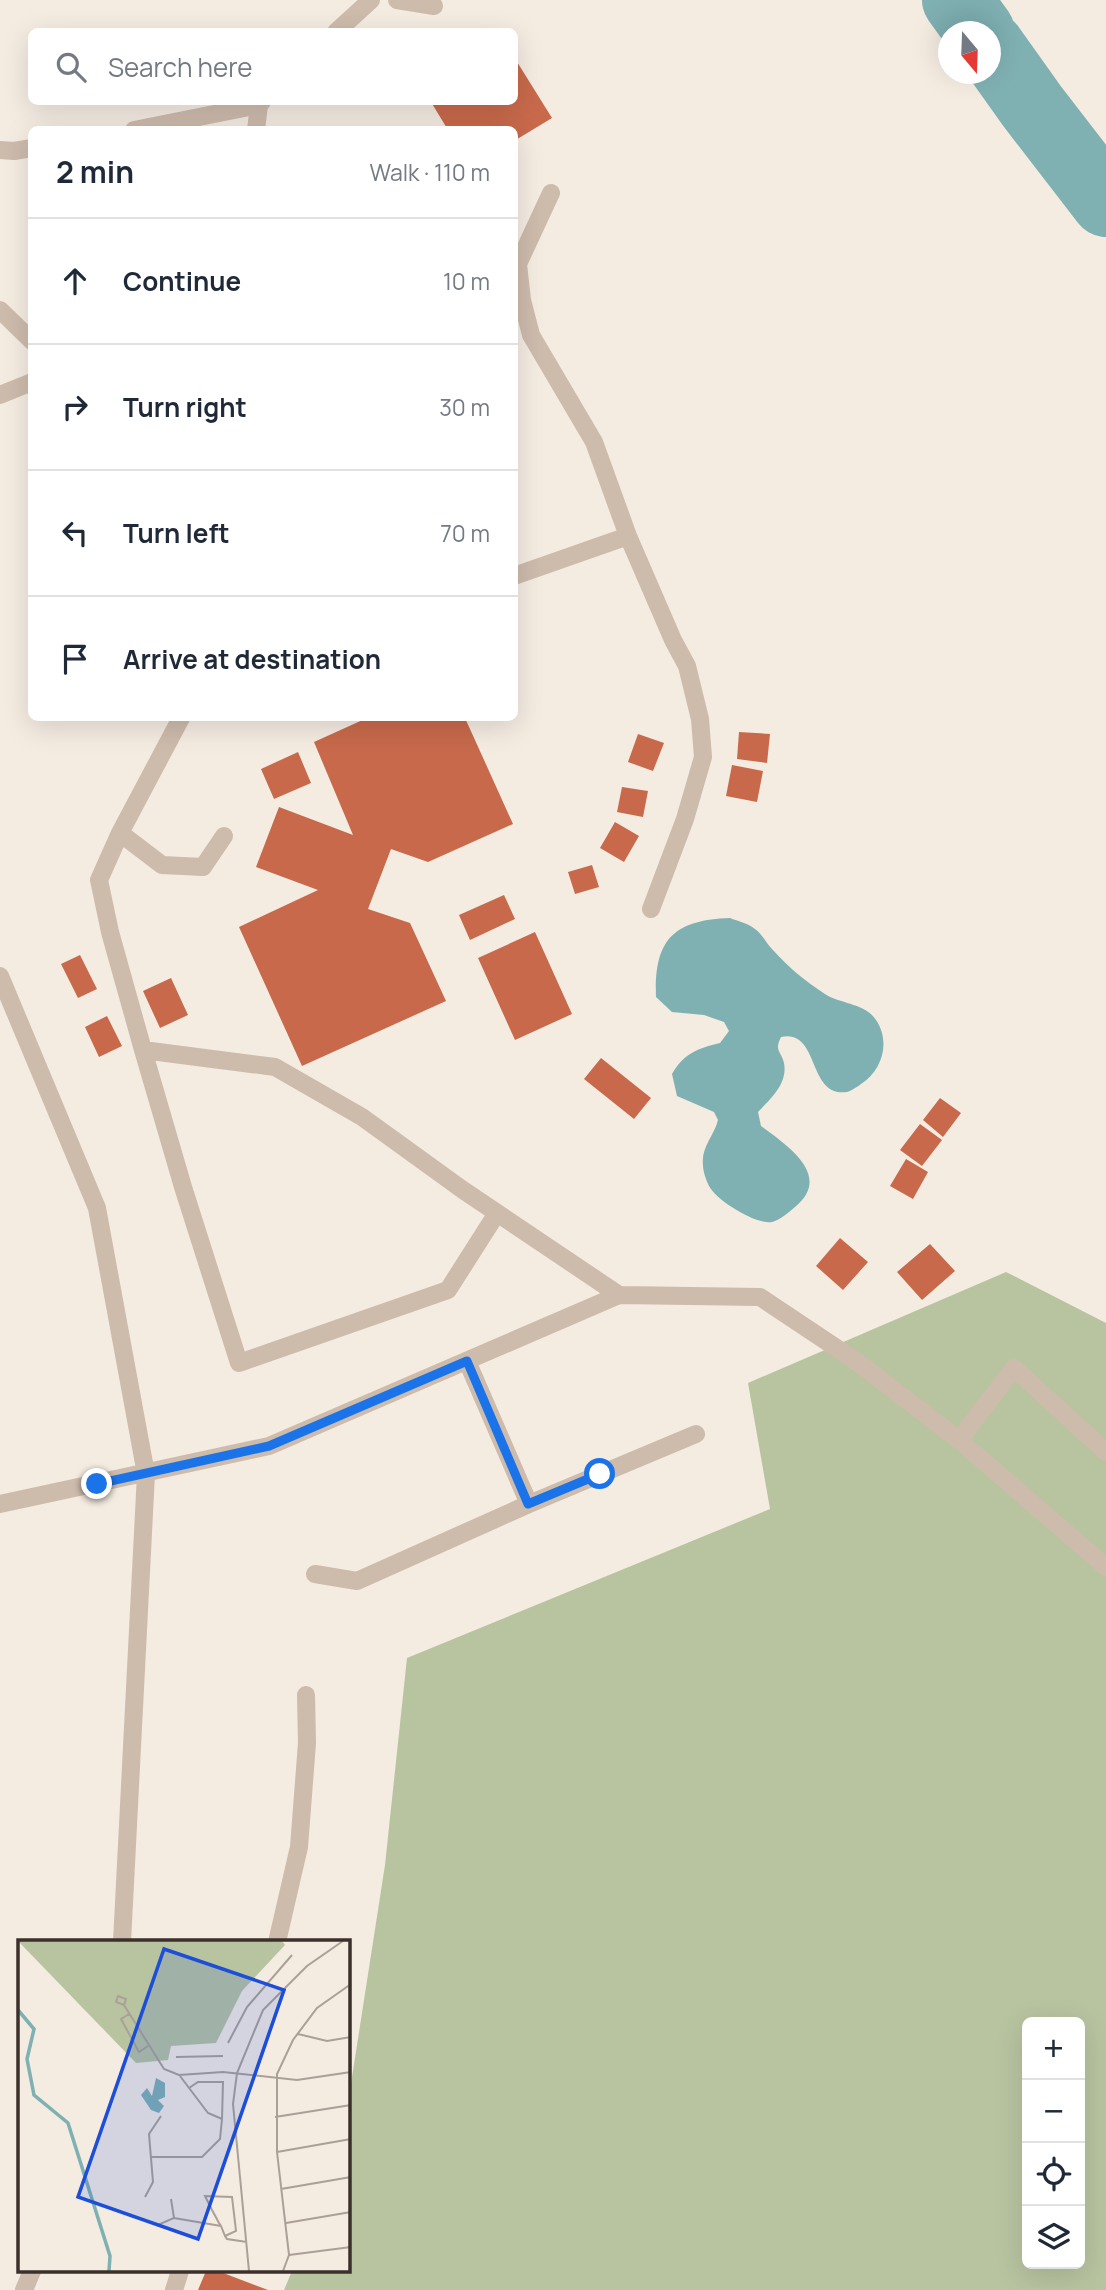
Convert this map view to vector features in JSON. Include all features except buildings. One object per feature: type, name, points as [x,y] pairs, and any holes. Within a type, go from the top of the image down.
[{"type":"street","points":[[340,28],[371,0]]},
{"type":"street","points":[[397,0],[434,6]]},
{"type":"street","points":[[153,126],[252,105]]},
{"type":"street","points":[[257,126],[261,105]]},
{"type":"street","points":[[0,150],[28,149]]},
{"type":"street","points":[[551,193],[519,264],[522,300],[531,335],[594,442],[628,536],[687,666],[700,719],[703,757],[685,819],[651,909]]},
{"type":"street","points":[[0,310],[28,337]]},
{"type":"street","points":[[0,395],[28,384]]},
{"type":"street","points":[[518,575],[628,536]]},
{"type":"street","points":[[179,721],[120,833],[100,880],[110,932],[183,1187],[239,1363],[447,1290],[497,1213]]},
{"type":"street","points":[[120,833],[162,864],[203,867],[225,836]]},
{"type":"street","points":[[0,976],[97,1208],[146,1474],[122,1940]]},
{"type":"street","points":[[144,1051],[275,1067],[362,1117],[619,1295]]},
{"type":"street","points":[[0,1504],[269,1446],[619,1295],[760,1297],[856,1360],[959,1440],[1106,1567]]},
{"type":"street","points":[[467,1361],[528,1504]]},
{"type":"street","points":[[959,1440],[1014,1368],[1106,1452]]},
{"type":"street","points":[[315,1574],[356,1581],[528,1504],[696,1434]]},
{"type":"street","points":[[277,1940],[299,1847],[307,1743],[306,1695]]},
{"type":"street","points":[[24,2290],[32,2272]]},
{"type":"street","points":[[173,2290],[180,2272]]},
{"type":"green space","points":[[1006,1272],[1106,1323],[1106,2290],[284,2290],[292,2272],[350,2272],[350,2090],[385,1865],[407,1658],[770,1509],[748,1383]]},
{"type":"water","points":[[730,918],[747,924],[760,933],[784,962],[818,989],[831,997],[866,1010],[876,1020],[883,1037],[882,1055],[874,1072],[847,1092],[834,1091],[825,1085],[802,1043],[793,1037],[781,1037],[778,1048],[784,1063],[783,1078],[777,1091],[758,1112],[761,1126],[802,1161],[810,1183],[806,1195],[795,1207],[772,1222],[756,1220],[713,1192],[704,1173],[703,1159],[718,1120],[714,1112],[677,1096],[672,1074],[686,1057],[720,1043],[729,1031],[724,1022],[704,1015],[672,1012],[656,997],[659,960],[671,936],[695,923]]},
{"type":"waterway","points":[[957,0],[972,21]]},
{"type":"waterway","points":[[1001,62],[1106,202]]},
{"type":"route","points":[[97,1484],[269,1446],[467,1361],[528,1504],[600,1474]]}]
